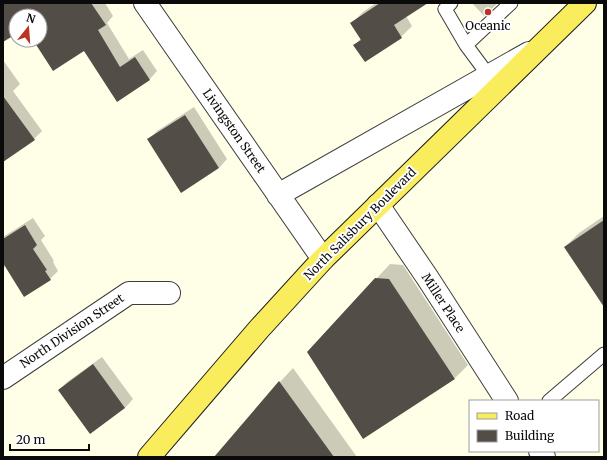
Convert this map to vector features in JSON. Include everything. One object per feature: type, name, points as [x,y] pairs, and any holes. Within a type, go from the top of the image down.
[{"type":"main road","name":"North Salisbury Boulevard","points":[[149,457],[259,329],[323,259],[540,47],[576,6]]},
{"type":"street","name":"Livingston Street","points":[[145,3],[323,259]]},
{"type":"street","points":[[278,195],[540,47]]},
{"type":"street","name":"Miller Place","points":[[378,205],[427,277],[506,400]]},
{"type":"street","name":"North Division Street","points":[[3,378],[129,293],[169,293]]},
{"type":"lane","points":[[451,3],[445,9],[466,45],[489,76]]},
{"type":"lane","points":[[466,45],[511,3]]},
{"type":"lane","points":[[550,400],[604,354]]},
{"type":"building","points":[[3,3],[91,3],[106,25],[98,30],[120,67],[135,57],[150,80],[117,102],[84,51],[53,71],[38,48],[48,48],[48,8],[8,8],[8,39],[3,42]]},
{"type":"building","points":[[380,3],[428,3],[394,25],[402,38],[365,62],[353,45],[361,40],[350,23]]},
{"type":"building","points":[[3,96],[35,140],[3,162]]},
{"type":"building","points":[[185,115],[219,168],[181,193],[147,139]]},
{"type":"building","points":[[604,220],[604,307],[564,247]]},
{"type":"building","points":[[25,225],[37,245],[33,249],[47,270],[45,271],[51,280],[24,297],[3,263],[3,239]]},
{"type":"building","points":[[375,278],[389,279],[455,379],[363,439],[307,352]]},
{"type":"building","points":[[93,364],[125,408],[90,434],[58,390]]},
{"type":"building","points":[[279,381],[334,457],[214,457]]},
{"type":"place","name":"Oceanic","points":[[488,12]]}]
